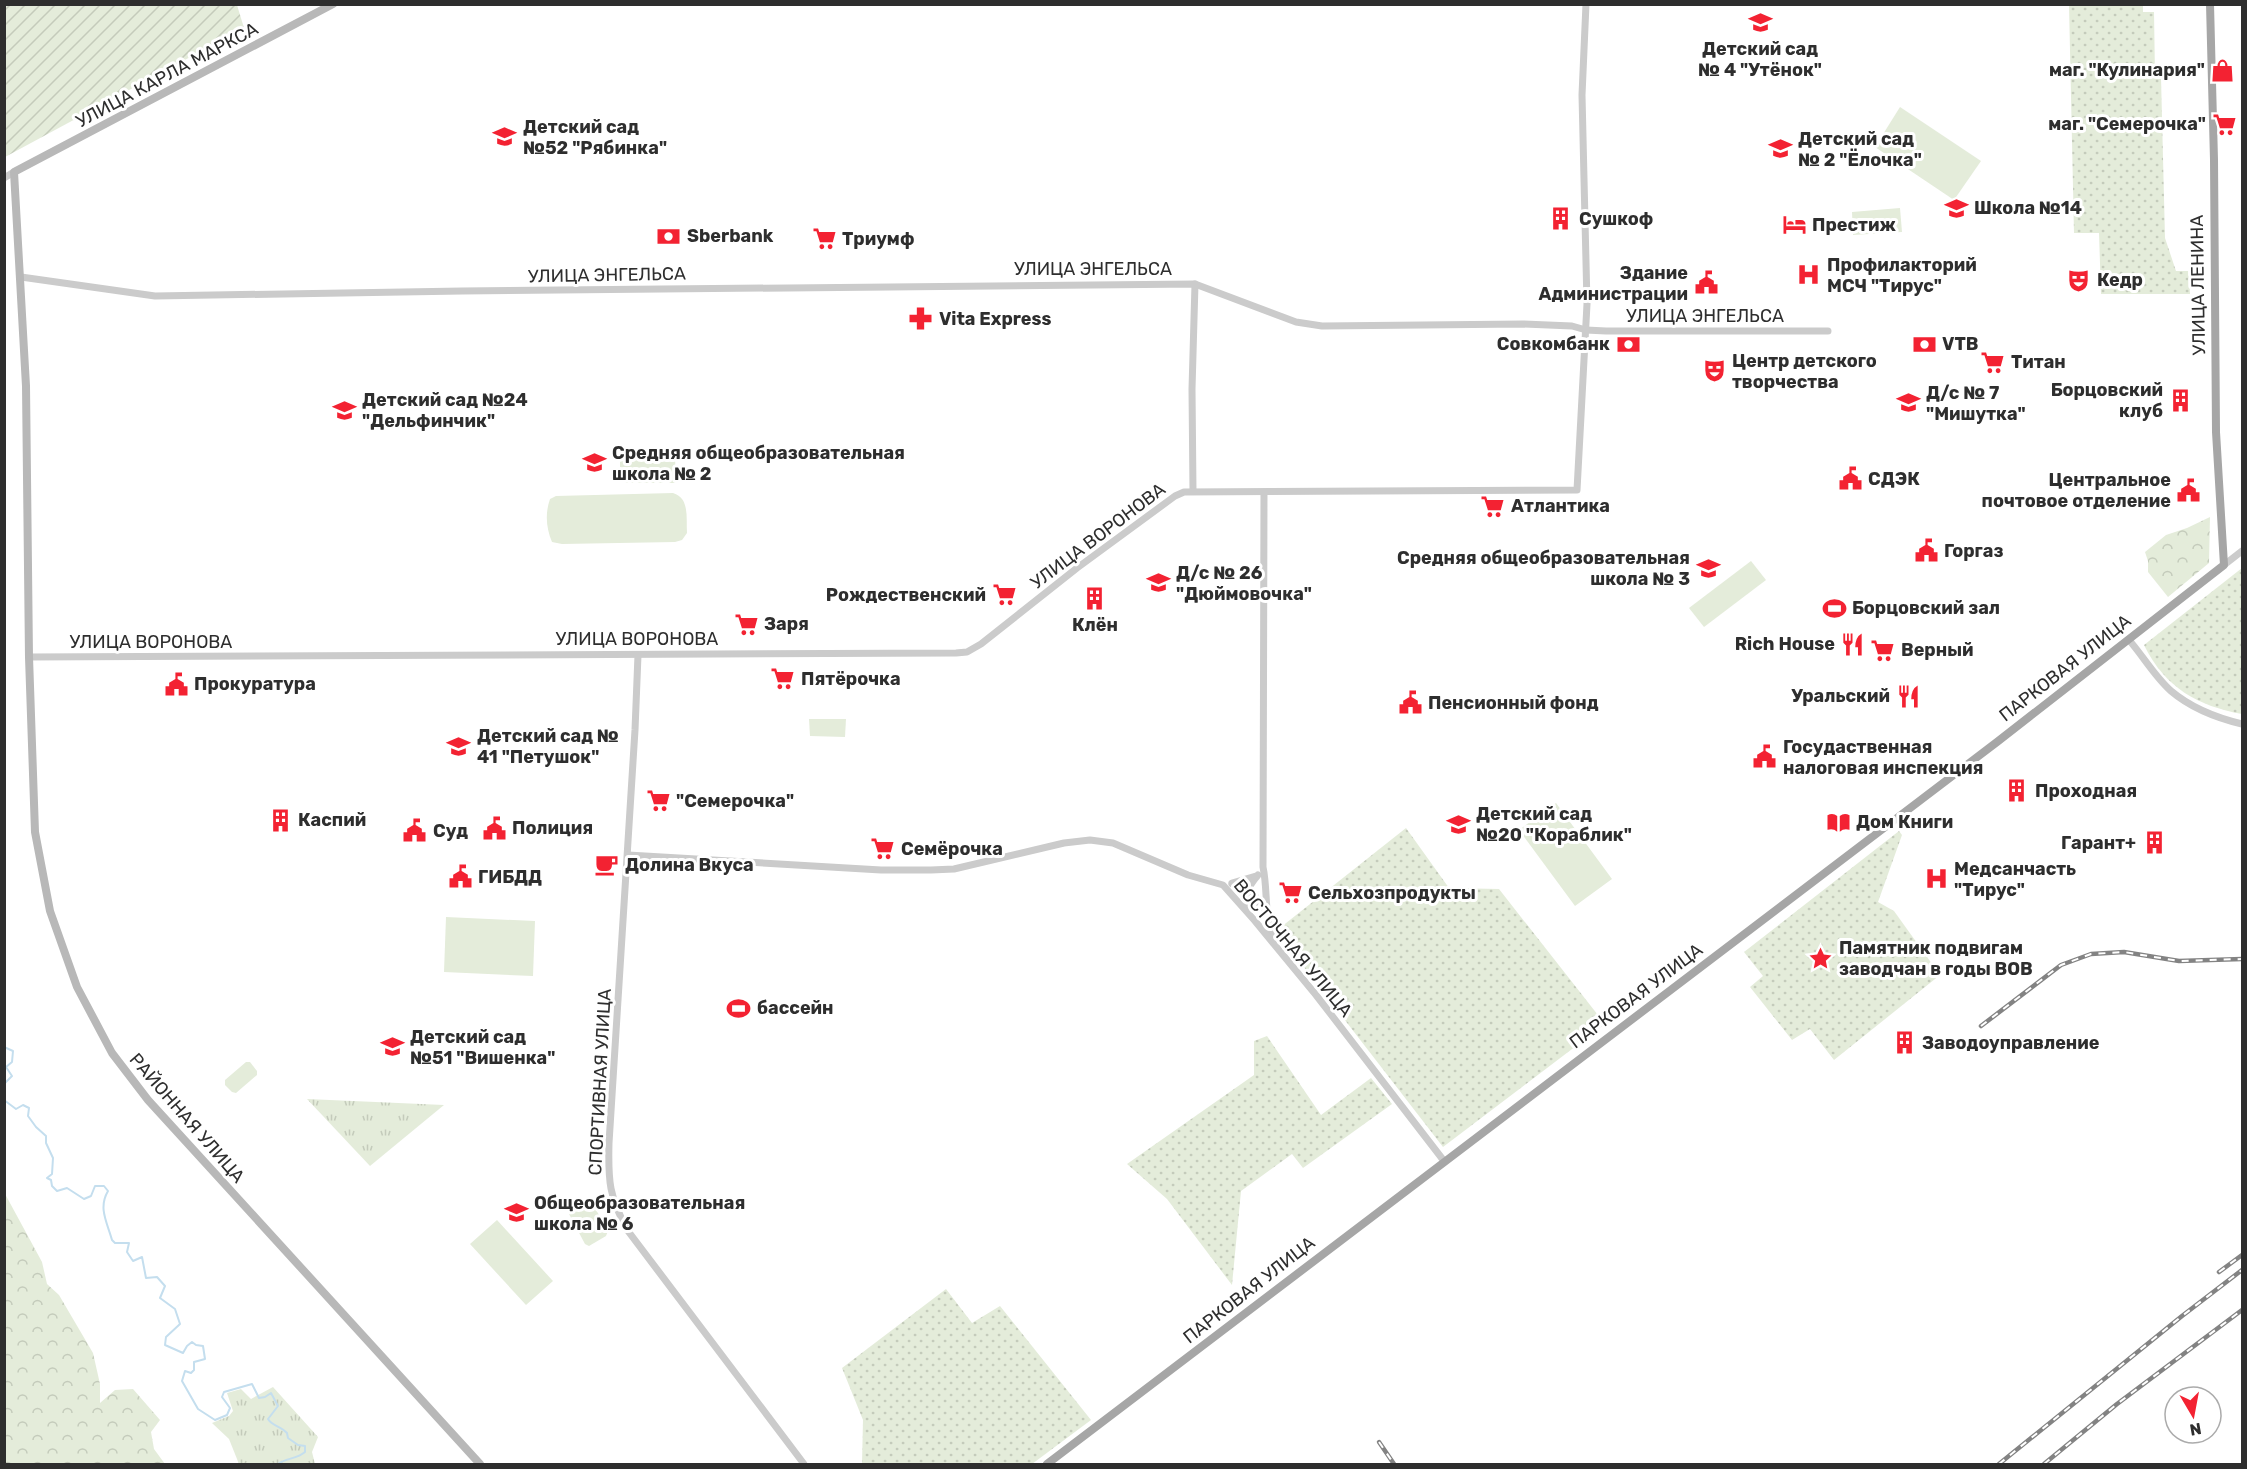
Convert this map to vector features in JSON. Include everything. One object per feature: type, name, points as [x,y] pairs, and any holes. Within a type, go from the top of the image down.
[{"type":"main road","name":"УЛИЦА КАРЛА МАРКСА","points":[[14,172],[333,4]]},
{"type":"main road","name":"УЛИЦА ЛЕНИНА","points":[[2210,4],[2214,160],[2216,432],[2224,565]]},
{"type":"main road","name":"РАЙОННАЯ УЛИЦА","points":[[14,172],[26,386],[29,657],[35,832],[50,911],[77,987],[112,1053],[148,1100],[480,1464]]},
{"type":"main road","name":"ПАРКОВАЯ УЛИЦА","points":[[1047,1464],[2129,640],[2224,565]]},
{"type":"street","points":[[1586,4],[1582,95],[1586,330]]},
{"type":"street","points":[[4,178],[14,172]]},
{"type":"street","name":"УЛИЦА ЭНГЕЛЬСА","points":[[21,277],[154,296],[1195,284],[1296,322],[1322,326],[1523,324],[1572,326],[1586,330],[1828,331]]},
{"type":"street","name":"УЛИЦА ЭНГЕЛЬСА","points":[[1192,389],[1195,284]]},
{"type":"street","name":"УЛИЦА ВОРОНОВА","points":[[29,657],[756,653],[891,655],[967,652],[981,644],[1077,568],[1175,496],[1193,490],[1264,492],[1577,490],[1586,330]]},
{"type":"street","name":"УЛИЦА ВОРОНОВА","points":[[1192,389],[1193,490]]},
{"type":"street","name":"ВОСТОЧНАЯ УЛИЦА","points":[[1264,492],[1263,867],[1269,924]]},
{"type":"street","name":"ПАРКОВАЯ УЛИЦА","points":[[2224,565],[2242,550]]},
{"type":"street","points":[[2129,640],[2170,690],[2196,708],[2221,720],[2242,724]]},
{"type":"street","name":"СПОРТИВНАЯ УЛИЦА","points":[[638,655],[636,730],[609,1143],[608,1168],[612,1197],[628,1231],[804,1464]]},
{"type":"street","name":"ВОСТОЧНАЯ УЛИЦА","points":[[628,855],[881,870],[931,870],[954,869],[1064,843],[1090,840],[1113,843],[1188,875],[1223,885],[1277,946],[1444,1161]]},
{"type":"street","points":[[1256,921],[1246,903],[1247,890],[1263,867]]},
{"type":"street","points":[[1223,885],[1258,875]]},
{"type":"street","points":[[1237,901],[1251,903],[1259,899],[1266,882]]},
{"type":"street","points":[[1232,884],[1247,890],[1259,899],[1277,946]]},
{"type":"green space","points":[[5,4],[237,5],[244,28],[5,157]]},
{"type":"green space","points":[[2069,5],[2143,5],[2143,12],[2154,12],[2155,76],[2161,77],[2165,238],[2176,271],[2189,271],[2190,294],[2101,294],[2099,233],[2074,233]]},
{"type":"green space","points":[[1900,107],[1981,161],[1954,200],[1875,147]]},
{"type":"green space","points":[[1900,208],[1902,232],[1853,235],[1852,212]]},
{"type":"green space","points":[[675,457],[676,483],[620,483],[620,458]]},
{"type":"green space","points":[[673,493],[682,499],[686,509],[687,533],[682,540],[562,544],[552,542],[550,537],[547,510],[550,499],[556,496]]},
{"type":"green space","points":[[2210,517],[2209,563],[2168,597],[2148,572],[2145,552],[2166,535]]},
{"type":"green space","points":[[1751,561],[1766,580],[1704,627],[1689,608]]},
{"type":"green space","points":[[2242,568],[2242,714],[2211,706],[2184,693],[2162,673],[2144,645]]},
{"type":"green space","points":[[809,719],[846,719],[845,737],[810,736]]},
{"type":"green space","points":[[1556,803],[1612,879],[1575,906],[1519,830]]},
{"type":"green space","points":[[1406,828],[1449,888],[1499,889],[1605,1024],[1443,1147],[1276,931]]},
{"type":"green space","points":[[1899,831],[1902,835],[1878,902],[1894,911],[1940,975],[1834,1060],[1810,1029],[1792,1040],[1750,987],[1763,976],[1744,952]]},
{"type":"green space","points":[[446,917],[535,921],[533,976],[444,972]]},
{"type":"green space","points":[[1267,1036],[1321,1115],[1371,1078],[1392,1104],[1303,1168],[1292,1154],[1241,1191],[1232,1285],[1167,1199],[1127,1164],[1254,1075],[1254,1041]]},
{"type":"green space","points":[[246,1062],[250,1062],[257,1071],[257,1075],[236,1093],[232,1092],[225,1085],[225,1080]]},
{"type":"green space","points":[[307,1099],[444,1105],[370,1166]]},
{"type":"green space","points":[[4,1192],[42,1262],[47,1284],[59,1295],[93,1353],[100,1384],[100,1403],[115,1390],[133,1389],[160,1420],[151,1432],[154,1449],[165,1464],[5,1464]]},
{"type":"green space","points":[[587,1200],[591,1201],[608,1231],[606,1236],[589,1246],[585,1244],[569,1214],[571,1208]]},
{"type":"green space","points":[[497,1220],[553,1281],[526,1305],[470,1244]]},
{"type":"green space","points":[[946,1289],[972,1323],[1000,1306],[1091,1420],[1032,1464],[862,1464],[863,1420],[842,1368]]},
{"type":"green space","points":[[273,1387],[318,1437],[312,1452],[315,1464],[239,1464],[229,1439],[212,1423],[229,1416],[233,1411],[227,1393],[241,1389],[251,1399]]},
{"type":"waterway","points":[[4,1047],[13,1051],[12,1062],[6,1067],[12,1076],[4,1084]]},
{"type":"waterway","points":[[4,1100],[16,1109],[23,1105],[29,1108],[28,1116],[46,1136],[46,1143],[53,1158],[52,1174],[47,1178],[51,1180],[52,1186],[57,1191],[67,1188],[84,1199],[91,1196],[95,1186],[104,1186],[108,1191],[104,1209],[112,1240],[115,1243],[129,1243],[127,1252],[133,1261],[142,1257],[146,1278],[157,1277],[165,1286],[160,1298],[175,1309],[180,1324],[166,1337],[165,1345],[183,1353],[192,1342],[203,1346],[205,1359],[194,1362],[194,1370],[191,1373],[185,1371],[182,1381],[198,1409],[215,1420],[227,1415],[230,1408],[222,1397],[224,1392],[252,1384],[259,1398],[271,1393],[278,1406],[268,1419],[285,1431],[288,1438],[298,1445],[305,1446],[305,1452],[278,1464]]},
{"type":"railway","points":[[1981,1026],[2061,965],[2091,954],[2124,952],[2179,961],[2242,959]]},
{"type":"railway","points":[[2219,1272],[2242,1255]]},
{"type":"railway","points":[[1999,1464],[2242,1270]]},
{"type":"railway","points":[[2044,1464],[2117,1404],[2242,1310]]},
{"type":"railway","points":[[1379,1442],[1394,1464]]},
{"type":"place","name":"Детский сад № 4 \"Утёнок\"","points":[[1760,23]]},
{"type":"place","name":"маг. \"Кулинария\"","points":[[2223,70]]},
{"type":"place","name":"маг. \"Семерочка\"","points":[[2224,124]]},
{"type":"place","name":"Детский сад №52 \"Рябинка\"","points":[[505,137]]},
{"type":"place","name":"Детский сад № 2 \"Ёлочка\"","points":[[1780,149]]},
{"type":"place","name":"Школа №14","points":[[1956,208]]},
{"type":"place","name":"Сушкоф","points":[[1561,219]]},
{"type":"place","name":"Престиж","points":[[1794,225]]},
{"type":"place","name":"Sberbank","points":[[669,236]]},
{"type":"place","name":"Триумф","points":[[824,239]]},
{"type":"place","name":"Профилакторий МСЧ \"Тирус\"","points":[[1809,275]]},
{"type":"place","name":"Кедр","points":[[2079,280]]},
{"type":"place","name":"Здание Администрации","points":[[1706,283]]},
{"type":"place","name":"Vita Express","points":[[921,319]]},
{"type":"place","name":"Совкомбанк","points":[[1628,344]]},
{"type":"place","name":"VTB","points":[[1924,344]]},
{"type":"place","name":"Титан","points":[[1993,362]]},
{"type":"place","name":"Центр детского творчества","points":[[1714,371]]},
{"type":"place","name":"Борцовский клуб","points":[[2181,400]]},
{"type":"place","name":"Д/с № 7 \"Мишутка\"","points":[[1908,403]]},
{"type":"place","name":"Детский сад №24 \"Дельфинчик\"","points":[[344,410]]},
{"type":"place","name":"Средняя общеобразовательная школа № 2","points":[[594,463]]},
{"type":"place","name":"СДЭК","points":[[1850,479]]},
{"type":"place","name":"Центральное почтовое отделение","points":[[2189,490]]},
{"type":"place","name":"Атлантика","points":[[1493,506]]},
{"type":"place","name":"Горгаз","points":[[1926,551]]},
{"type":"place","name":"Средняя общеобразовательная школа № 3","points":[[1708,568]]},
{"type":"place","name":"Д/с № 26 \"Дюймовочка\"","points":[[1158,583]]},
{"type":"place","name":"Рождественский","points":[[1004,595]]},
{"type":"place","name":"Клён","points":[[1095,599]]},
{"type":"place","name":"Борцовский зал","points":[[1834,608]]},
{"type":"place","name":"Заря","points":[[746,624]]},
{"type":"place","name":"Rich House","points":[[1853,644]]},
{"type":"place","name":"Верный","points":[[1883,650]]},
{"type":"place","name":"Пятёрочка","points":[[783,679]]},
{"type":"place","name":"Прокуратура","points":[[176,684]]},
{"type":"place","name":"Уральский","points":[[1908,696]]},
{"type":"place","name":"Пенсионный фонд","points":[[1410,703]]},
{"type":"place","name":"Детский сад № 41 \"Петушок\"","points":[[459,746]]},
{"type":"place","name":"Госудаственная налоговая инспекция","points":[[1765,757]]},
{"type":"place","name":"Проходная","points":[[2017,791]]},
{"type":"place","name":"\"Семерочка\"","points":[[658,801]]},
{"type":"place","name":"Каспий","points":[[280,820]]},
{"type":"place","name":"Дом Книги","points":[[1838,822]]},
{"type":"place","name":"Детский сад №20 \"Кораблик\"","points":[[1458,824]]},
{"type":"place","name":"Полиция","points":[[494,828]]},
{"type":"place","name":"Суд","points":[[415,831]]},
{"type":"place","name":"Гарант+","points":[[2154,843]]},
{"type":"place","name":"Семёрочка","points":[[883,849]]},
{"type":"place","name":"Долина Вкуса","points":[[607,865]]},
{"type":"place","name":"ГИБДД","points":[[460,877]]},
{"type":"place","name":"Медсанчасть \"Тирус\"","points":[[1936,879]]},
{"type":"place","name":"Сельхозпродукты","points":[[1290,893]]},
{"type":"place","name":"Памятник подвигам заводчан в годы ВОВ","points":[[1821,958]]},
{"type":"place","name":"бассейн","points":[[739,1008]]},
{"type":"place","name":"Заводоуправление","points":[[1904,1043]]},
{"type":"place","name":"Детский сад №51 \"Вишенка\"","points":[[392,1047]]},
{"type":"place","name":"Общеобразовательная школа № 6","points":[[516,1213]]}]
